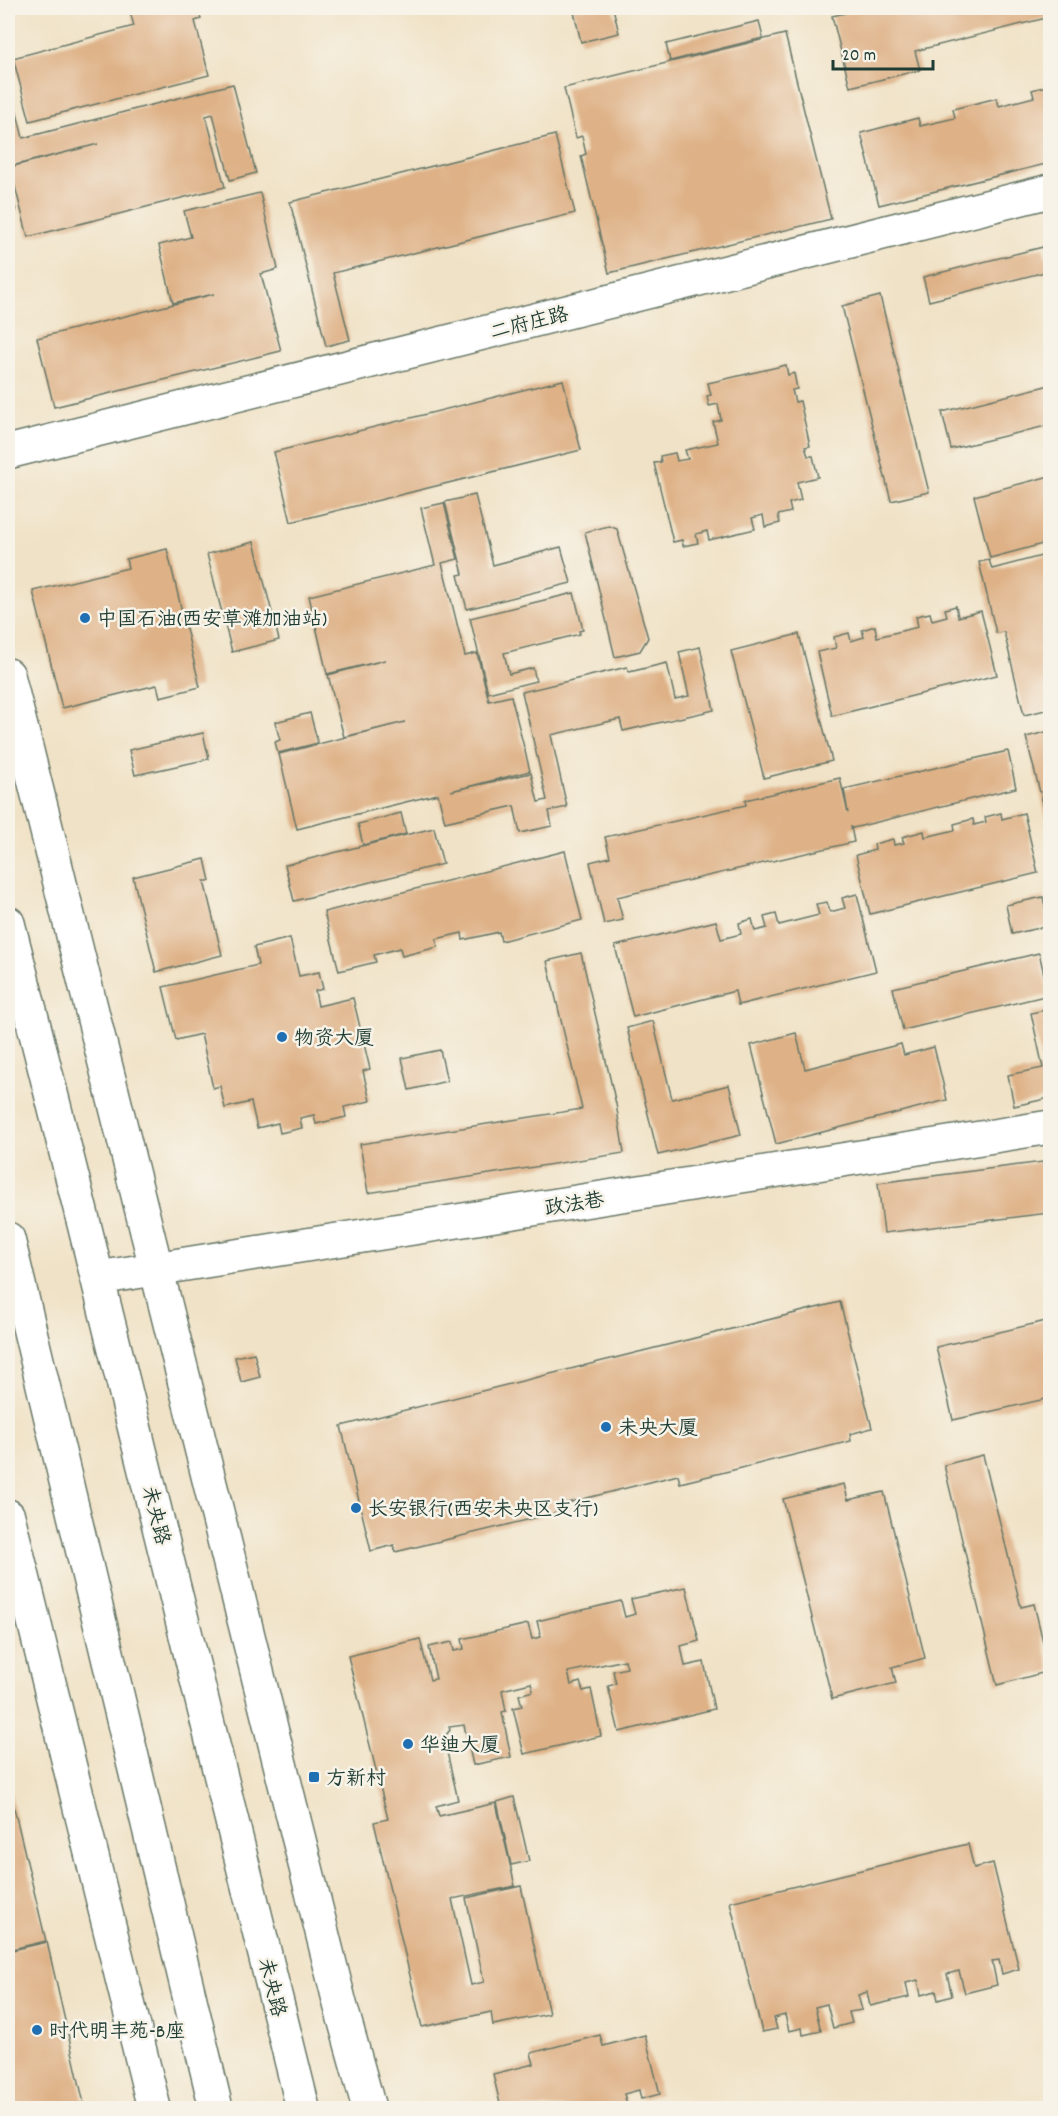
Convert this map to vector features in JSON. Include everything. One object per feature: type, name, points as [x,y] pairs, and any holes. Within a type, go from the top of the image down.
[{"type":"street","name":"二府庄路","points":[[8,452],[1050,191]]},
{"type":"street","points":[[8,675],[337,1992],[369,2109]]},
{"type":"street","name":"未央路","points":[[8,923],[303,2109]]},
{"type":"street","name":"政法巷","points":[[98,1278],[1050,1127]]},
{"type":"street","points":[[8,1239],[216,2109]]},
{"type":"street","points":[[8,1516],[154,2109]]},
{"type":"building","points":[[129,8],[198,8],[201,19],[195,21],[209,75],[30,121],[13,58],[134,26]]},
{"type":"building","points":[[573,8],[613,8],[619,33],[581,42]]},
{"type":"building","points":[[867,8],[1050,8],[1050,17],[915,51],[920,70],[850,87],[832,16]]},
{"type":"building","points":[[759,21],[763,38],[670,61],[666,44]]},
{"type":"building","points":[[785,34],[831,219],[609,273],[581,156],[586,154],[582,136],[576,138],[564,88]]},
{"type":"building","points":[[233,84],[256,173],[230,180],[213,114],[206,116],[225,187],[28,237],[10,167],[98,144],[8,167],[8,107],[15,105],[23,138]]},
{"type":"building","points":[[1050,85],[1050,163],[879,205],[861,133],[918,118],[920,126],[955,118],[953,109],[997,98],[999,106],[1034,97],[1032,90]]},
{"type":"building","points":[[555,135],[575,213],[333,273],[350,340],[326,346],[290,202]]},
{"type":"building","points":[[8,182],[16,211],[8,213]]},
{"type":"building","points":[[260,193],[278,269],[261,274],[281,351],[54,407],[37,338],[214,294],[173,303],[159,245],[191,237],[184,211]]},
{"type":"building","points":[[1043,247],[1049,271],[929,301],[923,277]]},
{"type":"building","points":[[880,296],[929,492],[891,501],[842,306]]},
{"type":"building","points":[[786,365],[788,375],[794,373],[797,389],[792,390],[795,402],[800,401],[810,446],[805,447],[808,456],[813,456],[818,477],[797,482],[801,500],[789,503],[791,512],[778,515],[780,523],[765,527],[763,515],[752,518],[755,529],[709,540],[707,531],[696,534],[698,543],[683,546],[682,540],[673,542],[654,463],[661,462],[660,456],[675,453],[677,461],[688,459],[685,450],[718,443],[713,422],[721,420],[718,404],[709,406],[707,396],[711,395],[708,383]]},
{"type":"building","points":[[563,380],[581,450],[291,522],[274,452]]},
{"type":"building","points":[[1050,385],[1050,425],[951,449],[942,412]]},
{"type":"building","points":[[1050,476],[1050,542],[990,558],[974,496]]},
{"type":"building","points":[[475,495],[493,565],[561,547],[571,583],[467,609],[458,575],[463,574],[445,502]]},
{"type":"building","points":[[444,503],[458,559],[442,563],[465,656],[477,653],[489,701],[511,696],[530,771],[451,791],[531,773],[538,802],[547,800],[522,692],[627,667],[629,672],[667,663],[675,699],[689,696],[679,652],[700,647],[714,710],[623,731],[620,719],[551,735],[567,807],[549,811],[552,826],[520,833],[514,806],[445,822],[438,794],[297,829],[279,754],[405,722],[344,737],[328,675],[385,660],[327,674],[309,596],[435,565],[421,508]]},
{"type":"building","points":[[609,526],[617,529],[648,638],[640,651],[615,657],[585,532]]},
{"type":"building","points":[[254,542],[279,640],[232,652],[207,554]]},
{"type":"building","points":[[167,549],[200,687],[160,697],[157,685],[62,708],[33,591],[128,568],[126,559]]},
{"type":"building","points":[[1049,554],[1050,709],[1024,715],[1004,632],[996,633],[979,562],[989,560],[992,569]]},
{"type":"building","points":[[574,593],[583,630],[579,631],[580,634],[504,653],[509,674],[533,668],[536,681],[488,693],[470,618]]},
{"type":"building","points":[[956,606],[958,617],[981,611],[997,675],[832,716],[817,652],[836,648],[834,637],[849,633],[851,641],[864,637],[862,630],[875,626],[877,637],[918,627],[916,616],[930,613],[932,620],[947,616],[945,609]]},
{"type":"building","points":[[799,634],[832,761],[764,778],[731,651]]},
{"type":"building","points":[[310,713],[318,743],[278,753],[275,742],[280,740],[275,722]]},
{"type":"building","points":[[1050,731],[1050,832],[1026,737]]},
{"type":"building","points":[[203,733],[209,759],[135,775],[129,750]]},
{"type":"building","points":[[1008,751],[1016,788],[851,827],[854,842],[617,897],[623,920],[604,924],[590,862],[610,857],[605,837],[746,805],[745,800],[840,778],[848,813],[844,789]]},
{"type":"building","points":[[401,813],[406,834],[363,845],[358,824]]},
{"type":"building","points":[[1001,813],[1002,819],[1024,813],[1038,873],[870,914],[856,855],[875,850],[874,844],[893,839],[894,845],[904,843],[902,837],[924,831],[925,837],[955,830],[954,824],[973,819],[974,825],[986,822],[985,817]]},
{"type":"building","points":[[434,828],[443,864],[294,901],[285,865]]},
{"type":"building","points":[[565,851],[582,920],[501,941],[499,932],[463,940],[462,933],[436,939],[438,947],[402,956],[400,948],[374,955],[376,962],[339,971],[324,912]]},
{"type":"building","points":[[205,859],[210,881],[204,881],[222,955],[156,972],[133,877]]},
{"type":"building","points":[[857,894],[876,971],[738,1005],[735,991],[633,1017],[615,946],[716,921],[721,939],[741,934],[739,923],[752,919],[755,931],[767,928],[764,917],[776,914],[779,925],[819,915],[816,904],[827,902],[830,912],[845,908],[842,898]]},
{"type":"building","points":[[1043,897],[1049,926],[1012,934],[1006,905]]},
{"type":"building","name":"物资大厦","points":[[290,938],[299,976],[319,972],[323,989],[315,991],[318,1006],[353,998],[370,1069],[363,1071],[370,1101],[344,1107],[346,1117],[316,1124],[314,1115],[300,1118],[302,1128],[280,1133],[278,1123],[257,1128],[251,1102],[225,1108],[220,1086],[213,1088],[201,1034],[176,1040],[163,987],[258,965],[254,947]]},
{"type":"building","points":[[581,953],[616,1104],[624,1153],[368,1193],[360,1144],[582,1109],[547,961]]},
{"type":"building","points":[[1039,953],[1049,995],[903,1030],[893,988]]},
{"type":"building","points":[[1050,1009],[1050,1098],[1014,1106],[1008,1075],[1043,1068],[1031,1013]]},
{"type":"building","points":[[653,1021],[672,1099],[729,1085],[741,1135],[658,1155],[627,1028]]},
{"type":"building","points":[[796,1033],[805,1069],[901,1044],[904,1055],[934,1047],[947,1100],[776,1144],[751,1045]]},
{"type":"building","points":[[440,1050],[447,1081],[409,1090],[402,1058]]},
{"type":"building","points":[[1043,1162],[1044,1170],[1050,1169],[1050,1217],[1049,1213],[884,1233],[878,1183]]},
{"type":"building","name":"未央大厦","points":[[840,1302],[872,1428],[850,1434],[851,1441],[680,1483],[678,1475],[563,1504],[564,1511],[395,1552],[394,1545],[371,1551],[341,1426]]},
{"type":"building","points":[[1050,1320],[1050,1398],[953,1420],[936,1347]]},
{"type":"building","points":[[254,1353],[260,1377],[241,1382],[235,1357]]},
{"type":"building","points":[[983,1455],[1021,1607],[1034,1604],[1050,1671],[997,1685],[944,1465]]},
{"type":"building","points":[[844,1484],[848,1500],[884,1492],[925,1658],[892,1667],[896,1683],[832,1699],[783,1499]]},
{"type":"building","name":"华迪大厦","points":[[686,1587],[699,1641],[681,1646],[685,1666],[704,1662],[714,1709],[619,1732],[608,1686],[616,1684],[613,1671],[627,1668],[625,1660],[568,1672],[571,1685],[580,1682],[583,1691],[591,1689],[601,1736],[524,1754],[513,1708],[522,1706],[519,1695],[533,1691],[531,1683],[502,1690],[506,1711],[502,1712],[511,1757],[473,1765],[464,1725],[449,1727],[450,1730],[446,1735],[447,1752],[458,1800],[436,1806],[439,1816],[496,1803],[515,1886],[452,1899],[471,1985],[484,1982],[466,1898],[521,1886],[549,2014],[493,2025],[491,2012],[422,2027],[374,1822],[388,1819],[348,1656],[420,1639],[430,1680],[436,1679],[429,1647],[452,1642],[454,1651],[464,1649],[462,1639],[528,1624],[532,1639],[541,1637],[537,1621],[621,1601],[625,1617],[635,1614],[631,1599]]},
{"type":"building","points":[[8,1783],[46,1941],[8,1950]]},
{"type":"building","points":[[514,1797],[529,1861],[511,1865],[497,1802]]},
{"type":"building","points":[[968,1844],[974,1868],[993,1863],[1019,1969],[1002,1974],[999,1960],[992,1961],[997,1985],[965,1993],[959,1971],[947,1974],[952,1996],[938,2000],[936,1991],[921,1995],[918,1980],[906,1983],[909,1997],[870,2006],[867,1992],[858,1995],[862,2010],[849,2012],[852,2023],[833,2028],[827,2004],[815,2007],[821,2031],[803,2035],[802,2028],[789,2031],[785,2015],[774,2018],[777,2029],[762,2032],[730,1902]]},
{"type":"building","name":"时代明丰苑-B座","points":[[47,1942],[85,2108],[8,2108],[8,1951]]},
{"type":"building","points":[[600,2035],[603,2046],[645,2035],[660,2094],[641,2099],[639,2090],[624,2094],[628,2108],[501,2108],[493,2074],[534,2064],[531,2053]]},
{"type":"place","name":"中国石油(西安草滩加油站)","points":[[85,618]]},
{"type":"place","name":"物资大厦","points":[[282,1037]]},
{"type":"place","name":"未央大厦","points":[[606,1427]]},
{"type":"place","name":"长安银行(西安未央区支行)","points":[[356,1508]]},
{"type":"place","name":"华迪大厦","points":[[408,1744]]},
{"type":"place","name":"方新村","points":[[314,1777]]},
{"type":"place","name":"时代明丰苑-B座","points":[[37,2030]]}]
